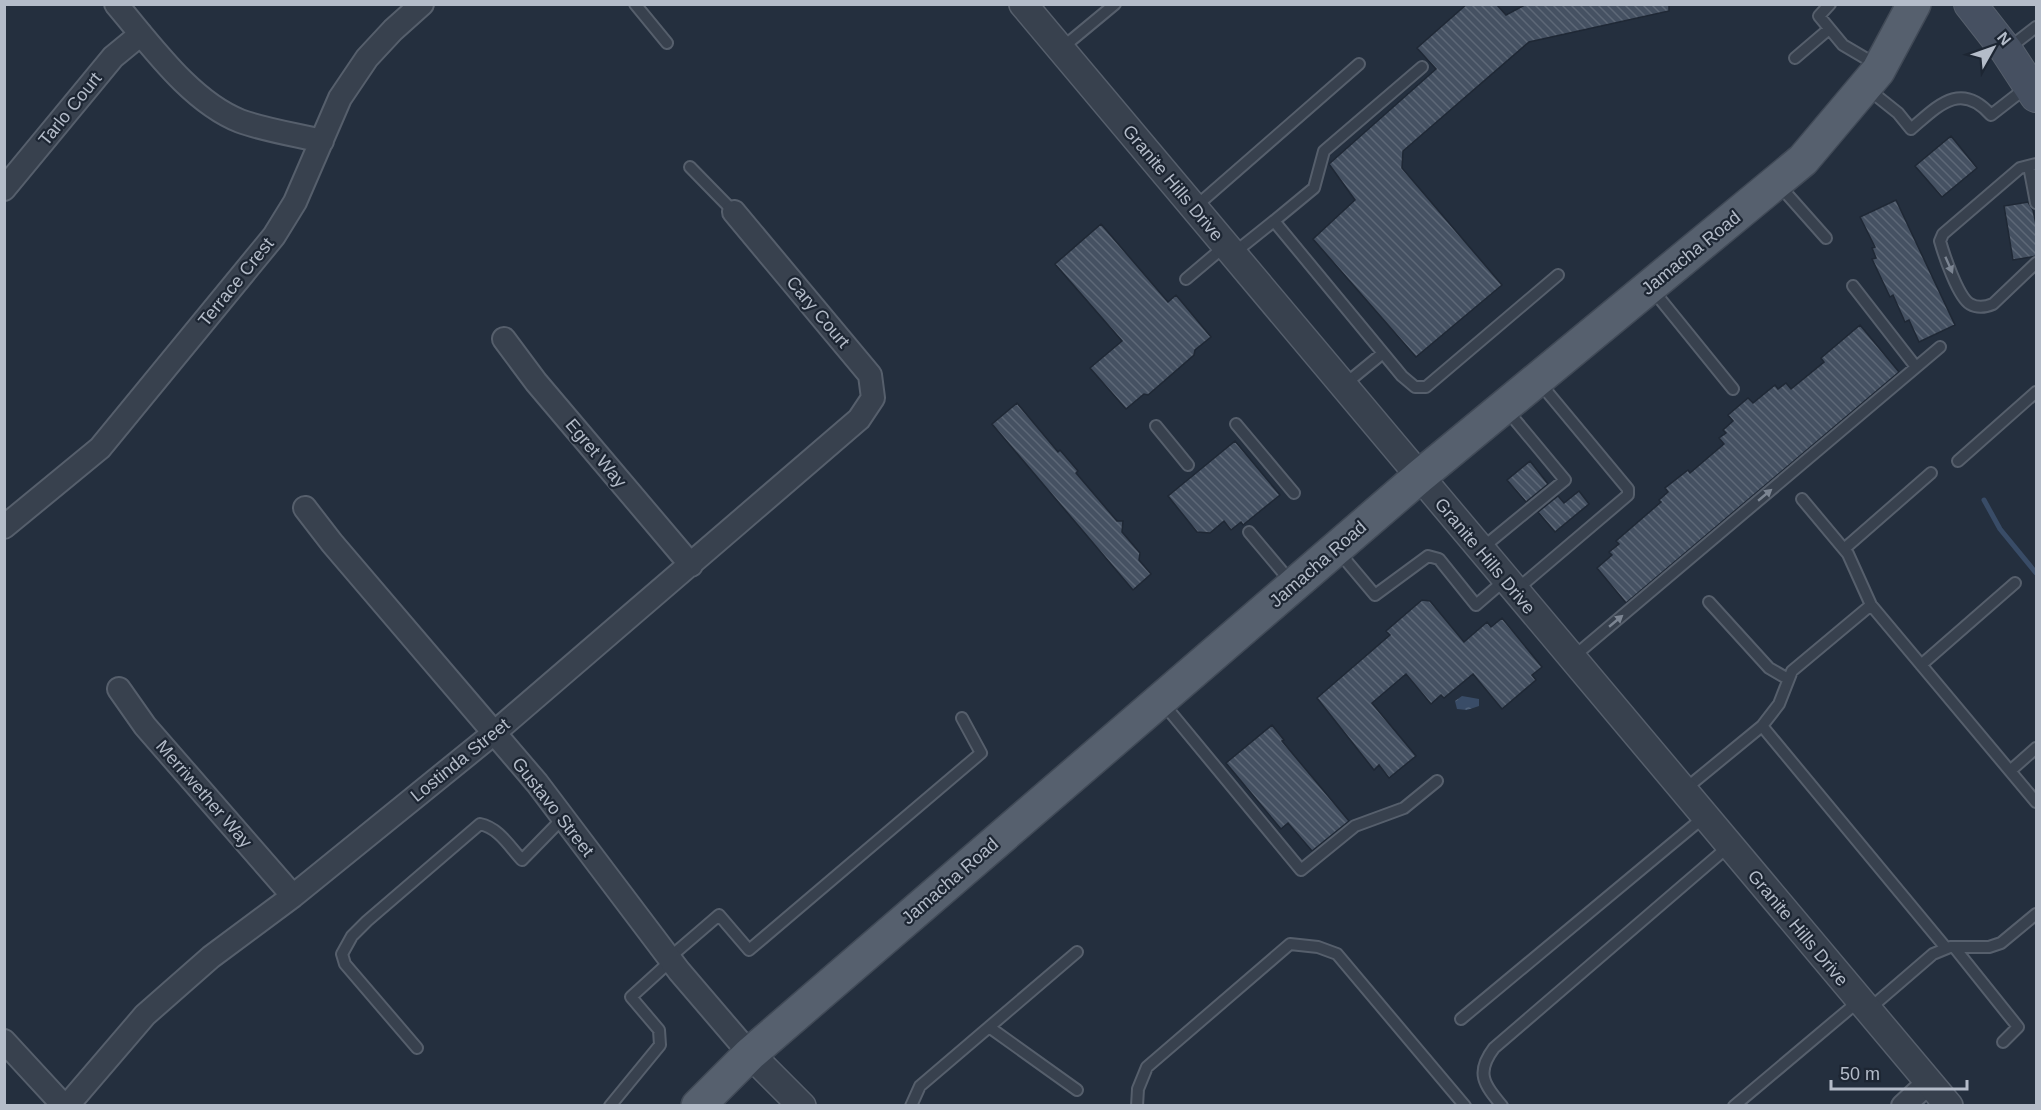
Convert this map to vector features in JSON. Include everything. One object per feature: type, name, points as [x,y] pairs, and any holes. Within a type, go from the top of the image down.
[{"type":"main road","name":"Jamacha Road","points":[[698,1106],[750,1054],[1419,477],[1803,160],[1873,77],[1914,4]]},
{"type":"main road","points":[[1970,4],[2030,83]]},
{"type":"street","points":[[116,4],[190,89],[214,108],[241,122],[322,141]]},
{"type":"street","name":"Terrace Crest","points":[[4,526],[100,448],[274,236],[295,202],[340,98],[367,58],[422,4]]},
{"type":"street","name":"Granite Hills Drive","points":[[1023,4],[1948,1106]]},
{"type":"street","name":"Tarlo Court","points":[[4,189],[113,57],[141,33]]},
{"type":"street","name":"Cary Court","points":[[734,212],[870,375],[873,398],[859,419]]},
{"type":"street","name":"Egret Way","points":[[504,339],[536,382],[691,565]]},
{"type":"street","name":"Lostinda Street","points":[[66,1106],[146,1015],[211,957],[293,896],[494,733],[859,419]]},
{"type":"street","name":"Gustavo Street","points":[[305,508],[332,543],[537,783],[669,958],[750,1054],[802,1106]]},
{"type":"street","name":"Merriwether Way","points":[[119,689],[145,726],[293,896]]},
{"type":"street","points":[[4,1041],[66,1106]]},
{"type":"street","points":[[1903,1106],[1929,1082]]},
{"type":"lane","points":[[634,4],[667,44]]},
{"type":"lane","points":[[1061,49],[1115,4]]},
{"type":"lane","points":[[1830,4],[1819,16],[1873,77],[1911,129],[1947,100],[1956,98],[1974,101],[1991,115],[2030,83]]},
{"type":"lane","points":[[2006,50],[2037,27]]},
{"type":"lane","points":[[1795,58],[1829,28]]},
{"type":"lane","points":[[1194,208],[1359,64]]},
{"type":"lane","points":[[1186,279],[1274,221],[1314,188],[1324,151],[1422,67]]},
{"type":"lane","points":[[2037,203],[2033,165],[2020,168],[1944,234],[1940,241],[1963,296],[1971,304],[1986,307],[1993,304],[2037,263]]},
{"type":"lane","points":[[690,167],[734,212]]},
{"type":"lane","points":[[1776,182],[1826,238]]},
{"type":"lane","points":[[1274,221],[1383,353],[1412,386],[1418,388],[1426,387],[1558,275]]},
{"type":"lane","points":[[1650,286],[1733,389]]},
{"type":"lane","points":[[1853,286],[1916,367]]},
{"type":"lane","points":[[1571,658],[1940,347]]},
{"type":"lane","points":[[1343,386],[1383,353]]},
{"type":"lane","points":[[1336,549],[1375,595],[1420,560],[1428,556],[1439,559],[1476,605],[1510,586],[1628,495],[1628,489],[1537,380]]},
{"type":"lane","points":[[1958,461],[2037,392]]},
{"type":"lane","points":[[1480,550],[1565,480],[1504,407]]},
{"type":"lane","points":[[1236,424],[1294,493]]},
{"type":"lane","points":[[1156,426],[1188,465]]},
{"type":"lane","points":[[1844,549],[1931,473]]},
{"type":"lane","points":[[1802,498],[1848,554],[1871,605],[2037,802]]},
{"type":"lane","points":[[1249,532],[1293,585]]},
{"type":"lane","points":[[1921,665],[2016,583]]},
{"type":"lane","points":[[1709,602],[1769,668],[1788,679]]},
{"type":"lane","points":[[1683,791],[1761,726],[1779,704],[1792,671],[1871,605]]},
{"type":"lane","points":[[1160,700],[1301,870],[1355,826],[1404,808],[1437,781]]},
{"type":"lane","points":[[610,1106],[660,1045],[659,1030],[631,997],[664,967],[669,958],[719,915],[749,950],[981,753],[962,718]]},
{"type":"lane","points":[[1761,726],[2018,1027],[2003,1042]]},
{"type":"lane","points":[[2010,771],[2037,748]]},
{"type":"lane","points":[[1461,1019],[1705,817]]},
{"type":"lane","points":[[417,1048],[345,964],[342,954],[346,944],[367,921],[480,824],[496,831],[522,860],[563,818]]},
{"type":"lane","points":[[1502,1106],[1487,1086],[1483,1076],[1483,1066],[1494,1048],[1729,845]]},
{"type":"lane","points":[[1734,1106],[1933,954],[1950,948],[1989,947],[2001,943],[2037,914]]},
{"type":"lane","points":[[1137,1106],[1138,1089],[1148,1067],[1290,944],[1318,946],[1337,954],[1465,1106]]},
{"type":"lane","points":[[911,1106],[920,1086],[1077,952]]},
{"type":"lane","points":[[989,1027],[1077,1090]]},
{"type":"water","points":[[1462,696],[1479,699],[1479,706],[1467,710],[1457,709],[1455,701]]},
{"type":"building","points":[[1467,4],[1496,4],[1506,15],[1527,4],[1669,4],[1669,11],[1529,42],[1403,151],[1402,168],[1502,285],[1416,357],[1313,239],[1355,200],[1329,164],[1436,69],[1417,48]]},
{"type":"building","points":[[1951,136],[1977,168],[1942,197],[1915,166]]},
{"type":"building","points":[[1896,200],[1955,325],[1919,342],[1909,320],[1905,322],[1893,295],[1890,297],[1872,259],[1876,258],[1872,248],[1875,247],[1860,217]]},
{"type":"building","points":[[2028,202],[2033,210],[2037,229],[2037,256],[2013,260],[2004,206]]},
{"type":"building","points":[[1101,224],[1168,302],[1176,295],[1211,337],[1148,395],[1144,394],[1126,409],[1090,368],[1122,341],[1055,264]]},
{"type":"building","points":[[1860,325],[1899,372],[1626,603],[1597,568],[1612,555],[1609,552],[1619,544],[1616,541],[1661,502],[1659,500],[1668,492],[1665,488],[1688,470],[1690,473],[1724,444],[1719,438],[1726,433],[1723,430],[1733,421],[1728,415],[1748,398],[1753,403],[1775,385],[1778,389],[1786,383],[1791,389],[1824,362],[1821,358]]},
{"type":"building","points":[[1017,403],[1058,452],[1060,450],[1078,471],[1076,473],[1117,521],[1123,521],[1122,532],[1140,553],[1139,560],[1151,574],[1133,590],[992,424]]},
{"type":"building","points":[[1235,441],[1280,495],[1243,525],[1241,522],[1231,530],[1224,521],[1210,533],[1197,532],[1168,496]]},
{"type":"building","points":[[1530,461],[1548,484],[1526,502],[1507,480]]},
{"type":"building","points":[[1579,491],[1589,504],[1555,532],[1538,512],[1558,496],[1564,503]]},
{"type":"building","points":[[1422,600],[1430,601],[1464,642],[1487,622],[1491,627],[1502,618],[1542,667],[1532,675],[1536,680],[1502,709],[1473,674],[1444,698],[1441,695],[1431,704],[1406,674],[1372,703],[1416,756],[1389,778],[1379,765],[1374,770],[1317,698],[1390,635],[1386,631]]},
{"type":"building","points":[[1272,725],[1284,740],[1282,741],[1349,821],[1312,851],[1288,823],[1281,829],[1226,763]]},
{"type":"waterway","points":[[1984,500],[2000,529],[2036,573]]}]
